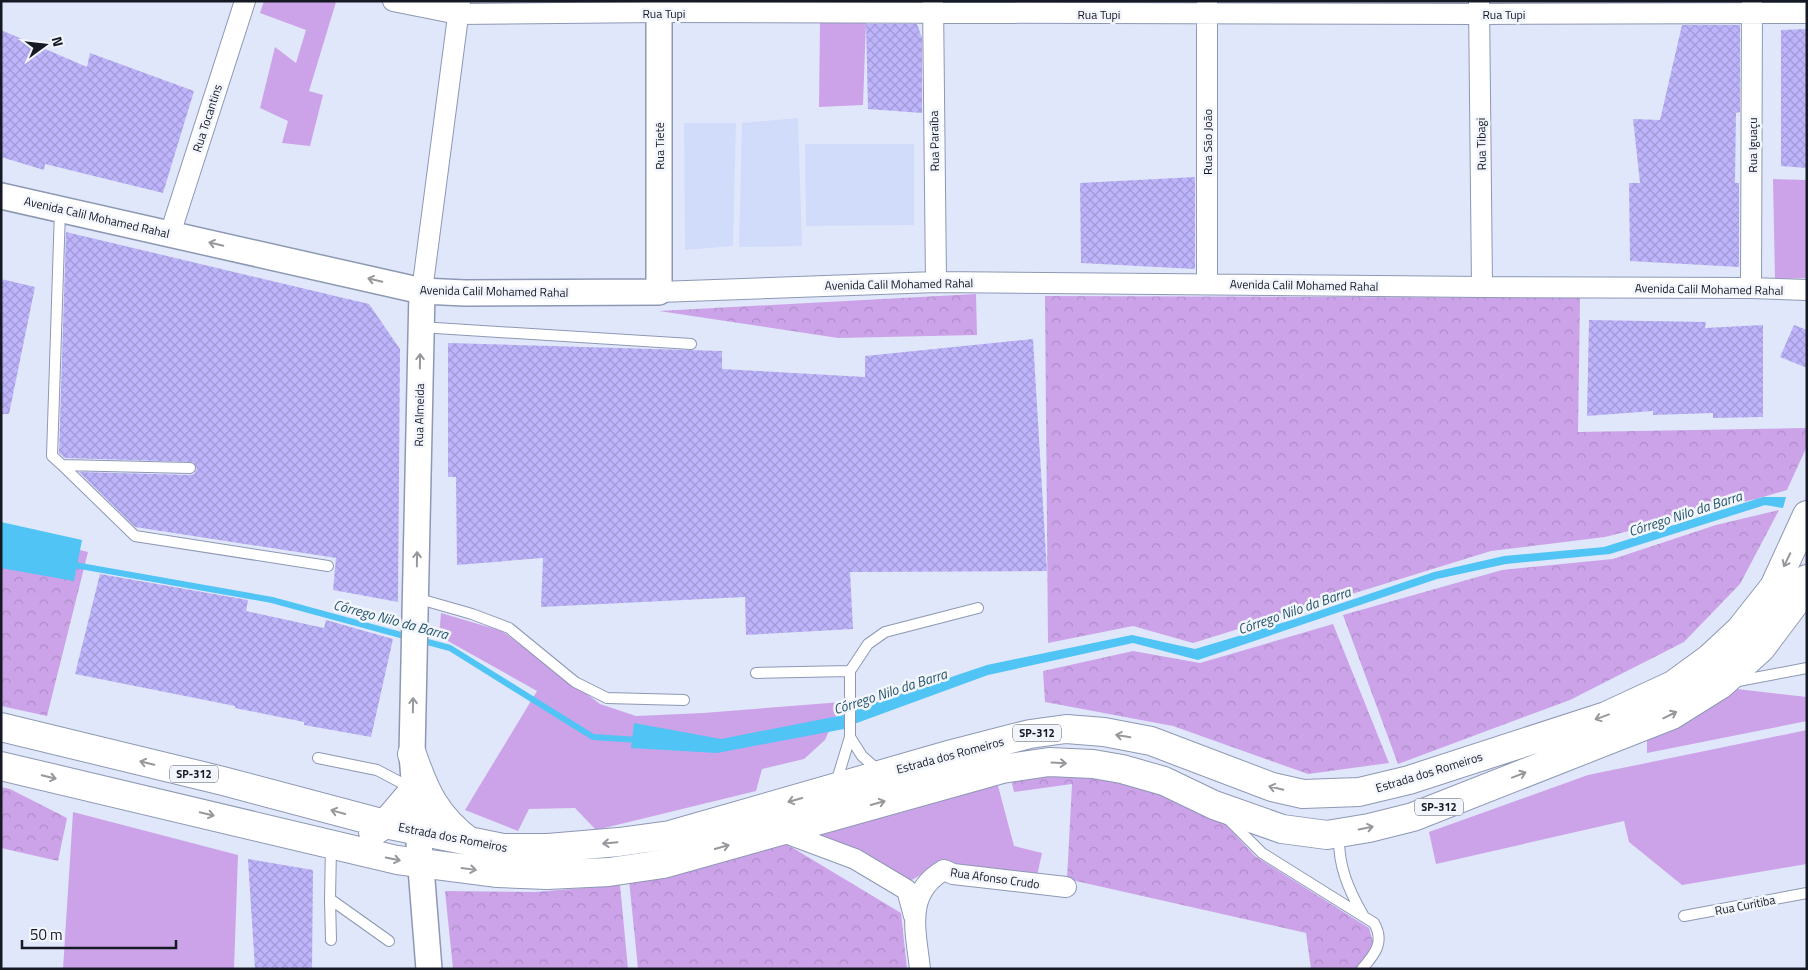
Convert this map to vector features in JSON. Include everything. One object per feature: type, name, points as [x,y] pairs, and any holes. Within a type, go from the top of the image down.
[{"type":"main road","name":"Estrada dos Romeiros","points":[[1,727],[223,781],[385,824],[503,848],[548,848],[619,842],[670,835],[1030,734],[1066,729],[1104,732],[1152,741],[1272,788],[1303,794],[1359,792],[1409,780],[1606,716],[1673,685],[1710,658],[1740,630],[1768,594],[1781,572],[1807,516]]},
{"type":"main road","name":"SP-312","points":[[1,766],[398,860],[498,874],[547,875],[609,872],[669,862],[997,771],[1049,762],[1093,764],[1122,769],[1164,781],[1214,805],[1282,829],[1326,835],[1339,834],[1413,817],[1672,715],[1720,685],[1761,648],[1797,600],[1807,579]]},
{"type":"main road","points":[[412,754],[422,784],[440,814],[453,829],[471,842]]},
{"type":"main road","points":[[331,845],[357,840],[385,824],[414,790]]},
{"type":"main road","points":[[1282,829],[1303,794]]},
{"type":"street","name":"Rua Tocantins","points":[[170,234],[245,1]]},
{"type":"street","name":"Rua Tupi","points":[[393,1],[459,8],[1752,7],[1807,12]]},
{"type":"street","name":"Rua Tietê","points":[[659,7],[659,292]]},
{"type":"street","name":"Rua São João","points":[[1207,7],[1207,283]]},
{"type":"street","name":"Rua Iguaçu","points":[[1751,288],[1752,7]]},
{"type":"street","name":"Rua Almeida","points":[[429,969],[412,754],[416,625],[420,327],[422,291],[459,8]]},
{"type":"street","name":"Rua Paraíba","points":[[933,8],[936,282]]},
{"type":"street","name":"Rua Tibagi","points":[[1479,8],[1482,287]]},
{"type":"street","name":"Avenida Calil Mohamed Rahal","points":[[1,196],[422,291],[466,293],[659,292],[936,282],[1807,290]]},
{"type":"street","points":[[780,831],[855,859],[907,890],[914,916]]},
{"type":"street","name":"Rua Afonso Crudo","points":[[920,969],[914,916],[924,885],[944,870],[953,874],[1066,887]]},
{"type":"lane","points":[[60,209],[52,456],[135,536],[328,566]]},
{"type":"lane","points":[[420,327],[691,344]]},
{"type":"lane","points":[[62,465],[190,468]]},
{"type":"lane","points":[[416,598],[472,614],[509,628],[575,682],[607,698],[684,700]]},
{"type":"lane","points":[[834,788],[850,734],[850,671],[868,644],[885,632],[978,608]]},
{"type":"lane","points":[[1720,685],[1807,668]]},
{"type":"lane","points":[[756,673],[850,671]]},
{"type":"lane","points":[[850,734],[862,756],[882,774]]},
{"type":"lane","points":[[318,758],[377,770],[414,790]]},
{"type":"lane","points":[[1214,805],[1262,853],[1374,923],[1379,939],[1375,954],[1362,969]]},
{"type":"lane","points":[[1339,834],[1342,869],[1348,889],[1364,917]]},
{"type":"lane","points":[[331,845],[331,940]]},
{"type":"lane","name":"Rua Curitiba","points":[[1684,916],[1807,893]]},
{"type":"lane","points":[[330,899],[389,941]]},
{"type":"shaded area","points":[[798,118],[802,246],[739,247],[742,123]]},
{"type":"shaded area","points":[[684,123],[736,123],[733,246],[685,250]]},
{"type":"shaded area","points":[[805,144],[914,144],[914,225],[806,226]]},
{"type":"green space","points":[[264,1],[336,2],[309,91],[323,95],[310,146],[282,143],[288,121],[260,108],[275,47],[296,63],[306,30],[260,13]]},
{"type":"green space","points":[[866,22],[863,105],[819,107],[820,23]]},
{"type":"green space","points":[[1773,179],[1807,180],[1807,278],[1775,279]]},
{"type":"green space","points":[[976,294],[977,335],[838,338],[659,311]]},
{"type":"green space","points":[[1045,296],[1580,298],[1578,432],[1807,428],[1807,446],[1787,490],[1763,497],[1605,537],[1491,551],[1193,643],[1133,626],[1048,643]]},
{"type":"green space","points":[[1779,510],[1740,584],[1684,642],[1570,700],[1398,764],[1343,615],[1502,570],[1613,559],[1716,525]]},
{"type":"green space","points":[[1,530],[88,552],[47,716],[1,706]]},
{"type":"green space","points":[[441,613],[502,631],[600,704],[636,716],[703,713],[842,702],[825,740],[804,759],[762,769],[756,791],[596,830],[575,808],[529,809],[518,831],[465,810],[537,691],[439,636]]},
{"type":"green space","points":[[1333,624],[1389,763],[1308,774],[1173,726],[1045,702],[1043,671],[1133,651],[1200,663]]},
{"type":"green space","points":[[1737,689],[1807,697],[1807,721],[1647,753],[1647,733]]},
{"type":"green space","points":[[1807,730],[1807,864],[1682,885],[1629,842],[1624,821],[1436,864],[1429,832],[1588,775]]},
{"type":"green space","points":[[1114,773],[1213,811],[1255,856],[1369,928],[1373,942],[1360,969],[1311,969],[1306,933],[1067,879],[1072,784],[1014,792],[1010,775]]},
{"type":"green space","points":[[997,782],[1014,846],[1042,853],[1037,876],[957,866],[947,860],[910,881],[861,850],[806,831]]},
{"type":"green space","points":[[1,787],[10,789],[67,818],[58,861],[1,848]]},
{"type":"green space","points":[[73,812],[238,855],[234,969],[63,969]]},
{"type":"green space","points":[[778,839],[901,913],[907,969],[638,969],[629,880]]},
{"type":"green space","points":[[620,885],[628,969],[453,969],[445,891],[535,892]]},
{"type":"water","points":[[1763,497],[1786,497],[1783,508],[1765,505],[1610,554],[1506,564],[1437,579],[1198,660],[1133,643],[988,675],[854,724],[853,710],[987,665],[1132,635],[1195,649],[1292,620],[1434,572],[1504,556],[1604,547]]},
{"type":"water","points":[[1,522],[82,540],[74,581],[1,568]]},
{"type":"water","points":[[844,715],[844,729],[717,753],[631,748],[634,723],[721,739]]},
{"type":"building","points":[[866,24],[917,24],[922,38],[922,113],[868,109]]},
{"type":"building","points":[[1682,25],[1740,25],[1740,112],[1736,113],[1735,183],[1739,183],[1739,267],[1630,261],[1629,183],[1640,183],[1633,119],[1660,120]]},
{"type":"building","points":[[1807,29],[1807,168],[1781,166],[1781,30]]},
{"type":"building","points":[[1,30],[87,67],[90,53],[194,91],[163,193],[45,164],[44,170],[1,157]]},
{"type":"building","points":[[1195,177],[1195,269],[1081,263],[1080,183]]},
{"type":"building","points":[[66,232],[369,304],[400,349],[398,602],[333,590],[336,558],[135,527],[79,472],[190,475],[194,474],[197,469],[193,462],[65,458],[59,453]]},
{"type":"building","points":[[1,279],[35,287],[9,414],[1,414]]},
{"type":"building","points":[[1589,320],[1706,322],[1705,328],[1763,325],[1763,417],[1713,418],[1713,413],[1653,415],[1653,411],[1587,416]]},
{"type":"building","points":[[1794,325],[1807,330],[1807,368],[1780,357]]},
{"type":"building","points":[[1033,339],[1047,571],[850,572],[853,629],[746,635],[745,597],[541,607],[543,558],[457,565],[456,477],[448,477],[448,343],[722,351],[722,369],[865,377],[865,356]]},
{"type":"building","points":[[100,574],[248,600],[246,611],[324,628],[326,620],[393,639],[371,737],[304,725],[304,722],[235,708],[235,706],[75,674]]},
{"type":"building","points":[[248,859],[313,870],[312,969],[255,969]]},
{"type":"waterway","name":"Córrego Nilo da Barra","points":[[69,564],[272,600],[408,637]]},
{"type":"waterway","name":"Córrego Nilo da Barra","points":[[420,640],[450,648],[593,737],[639,740]]}]
